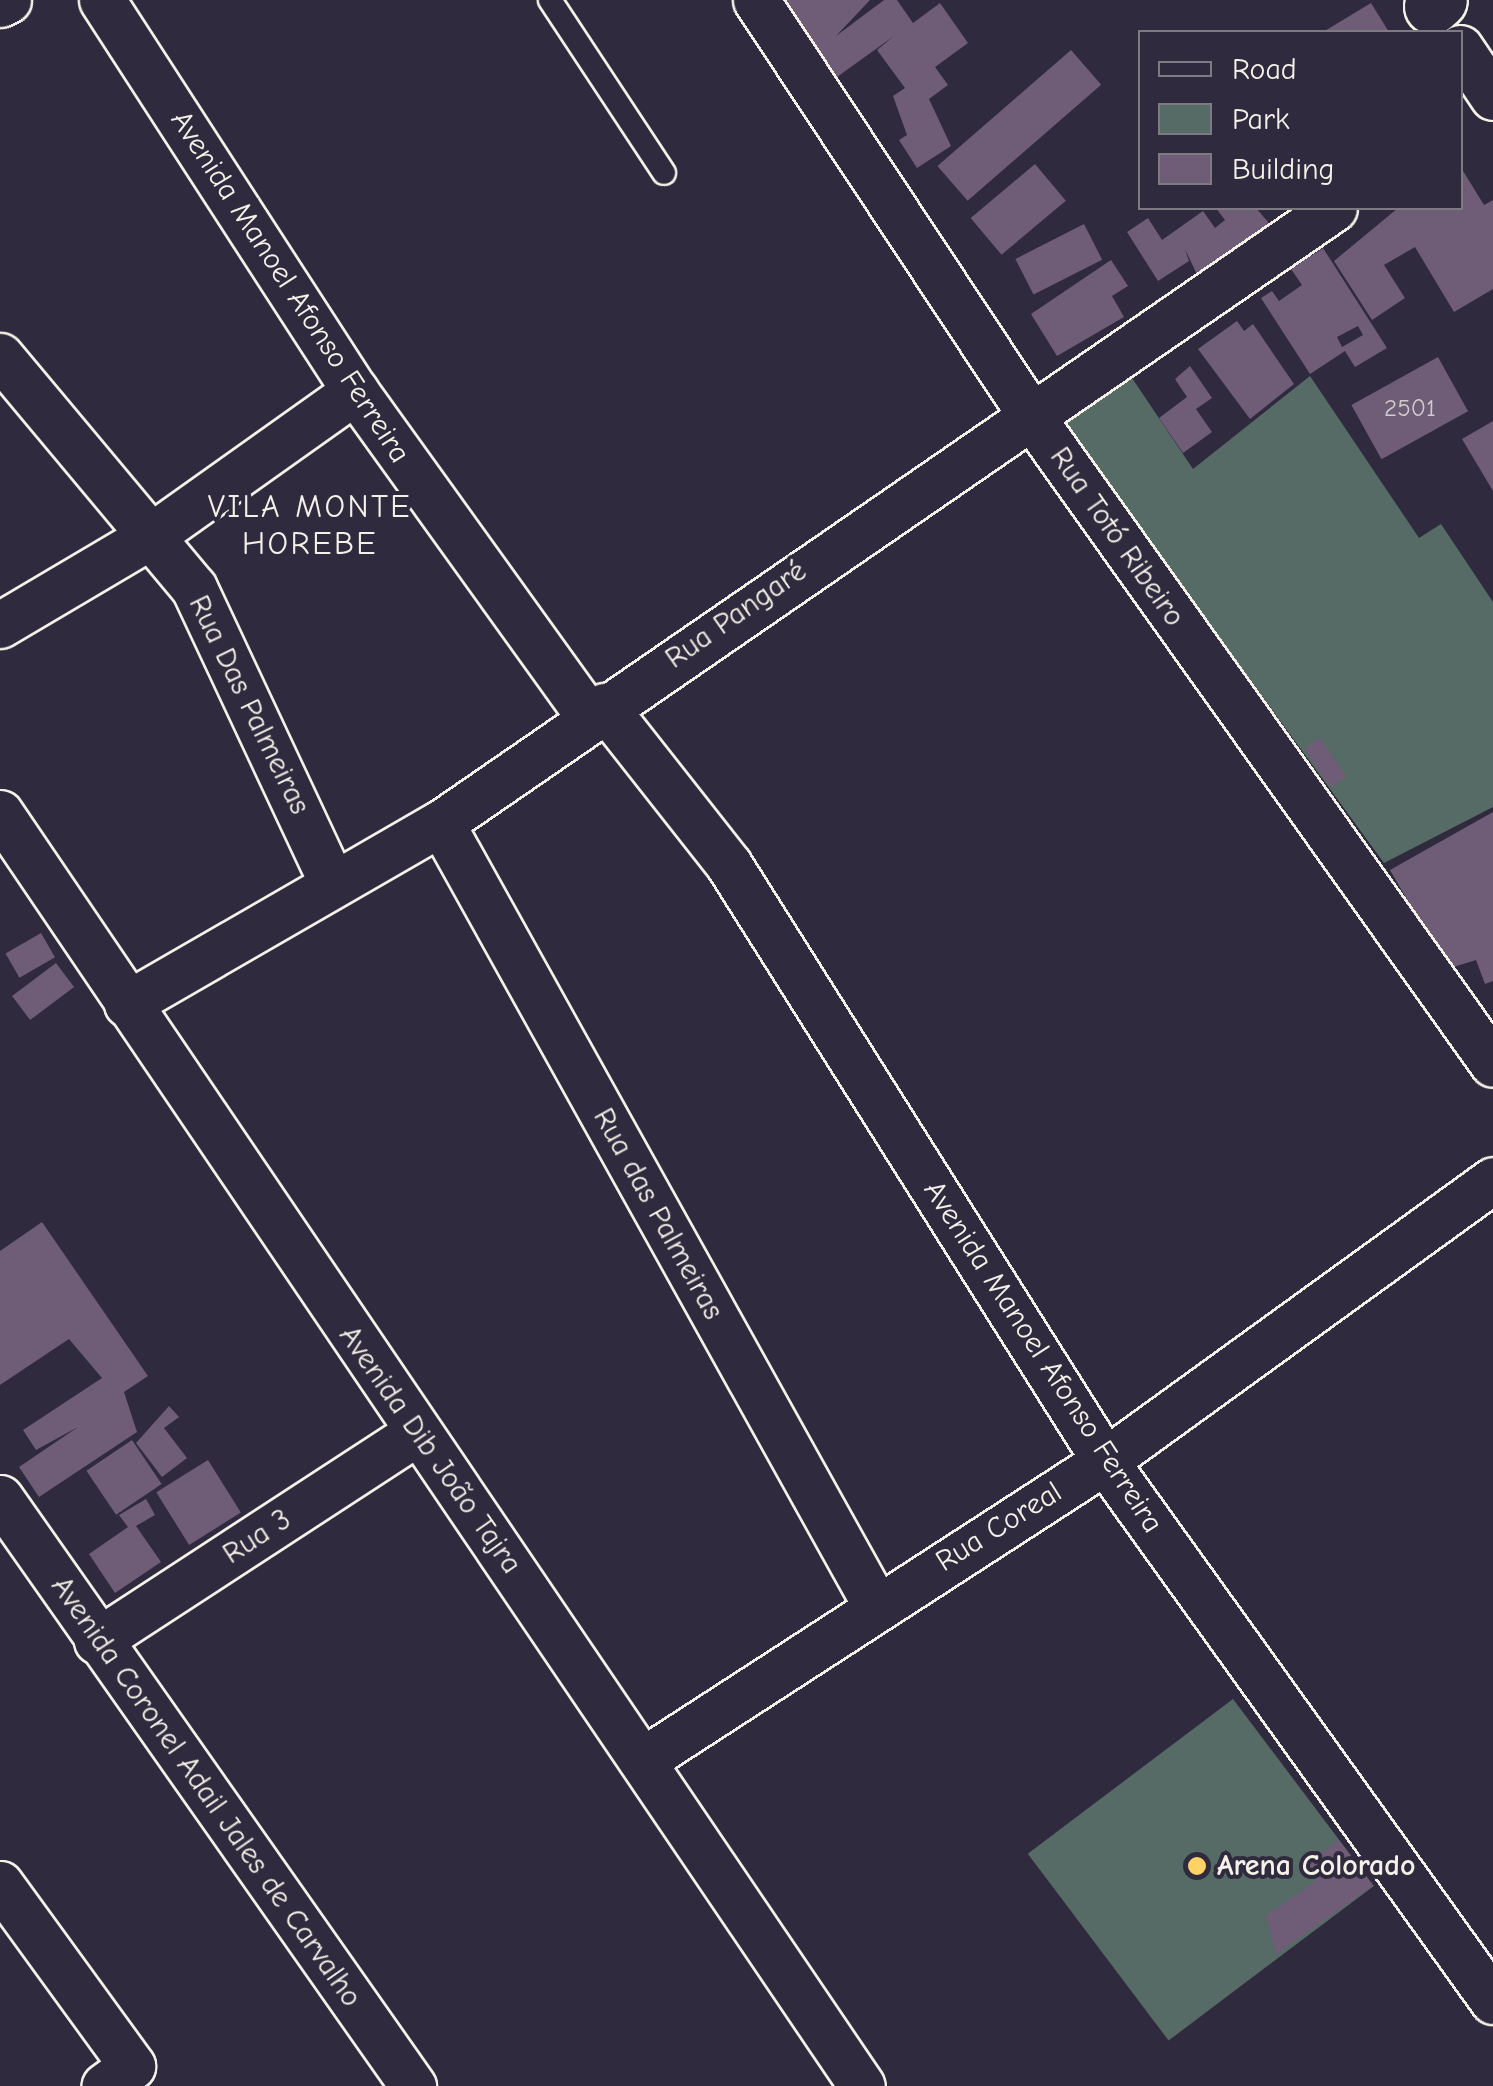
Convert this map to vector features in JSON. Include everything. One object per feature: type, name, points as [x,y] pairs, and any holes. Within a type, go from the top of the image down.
[{"type":"street","points":[[0,4],[8,0]]},
{"type":"street","name":"Avenida Manoel Afonso Ferreira","points":[[102,0],[355,391],[596,711],[784,948],[1105,1461],[1493,2001]]},
{"type":"street","name":"Rua Totó Ribeiro","points":[[756,0],[1029,414],[1493,1064]]},
{"type":"street","points":[[1463,50],[1492,96],[1463,116]]},
{"type":"street","name":"Rua Pangaré","points":[[127,1004],[331,880],[441,823],[596,711],[1331,210]]},
{"type":"street","name":"Rua Das Palmeiras","points":[[0,356],[154,534],[221,634],[331,880]]},
{"type":"street","points":[[0,625],[154,534],[355,391]]},
{"type":"street","name":"Avenida Dib João Tajra","points":[[0,813],[862,2086]]},
{"type":"street","name":"Rua das Palmeiras","points":[[441,823],[875,1604]]},
{"type":"street","name":"Rua Coreal","points":[[644,1759],[875,1604],[1105,1461],[1493,1180]]},
{"type":"street","name":"Rua 3","points":[[97,1642],[418,1432]]},
{"type":"street","name":"Avenida Coronel Adail Jales de Carvalho","points":[[0,1498],[97,1642],[413,2086]]},
{"type":"street","points":[[0,1884],[118,2076]]},
{"type":"lane","points":[[550,0],[664,173]]},
{"type":"green space","points":[[1128,372],[1193,469],[1310,376],[1419,538],[1441,524],[1493,602],[1493,807],[1384,863],[1059,418]]},
{"type":"green space","name":"Arena Colorado","points":[[1233,1699],[1374,1886],[1169,2041],[1028,1854]]},
{"type":"building","points":[[782,0],[870,0],[836,36],[884,0],[897,0],[913,23],[940,3],[968,43],[935,67],[948,85],[929,99],[951,146],[917,168],[899,140],[907,135],[893,96],[905,88],[877,50],[894,36],[837,77]]},
{"type":"building","points":[[1371,3],[1388,30],[1326,30]]},
{"type":"building","points":[[1071,50],[1101,85],[968,201],[937,166]]},
{"type":"building","points":[[1035,164],[1066,201],[1002,255],[971,218]]},
{"type":"building","points":[[1463,171],[1484,205],[1493,200],[1493,289],[1454,312],[1415,247],[1384,265],[1405,298],[1372,320],[1334,261],[1396,210],[1463,210]]},
{"type":"building","points":[[1218,210],[1258,210],[1268,222],[1263,236],[1200,281],[1185,249],[1189,261],[1158,281],[1127,232],[1148,218],[1162,240],[1203,211],[1215,228],[1225,220]]},
{"type":"building","points":[[1084,224],[1102,260],[1034,295],[1015,259]]},
{"type":"building","points":[[1323,248],[1387,348],[1355,367],[1345,351],[1310,374],[1261,298],[1272,291],[1279,301],[1302,285],[1291,269]],"holes":[[[1358,326],[1363,335],[1342,347],[1337,337]]]},
{"type":"building","points":[[1111,260],[1128,286],[1112,296],[1124,317],[1057,356],[1031,314]]},
{"type":"building","points":[[1237,321],[1244,331],[1253,324],[1294,384],[1250,419],[1198,349]]},
{"type":"building","points":[[1438,357],[1468,411],[1381,459],[1351,405]]},
{"type":"building","points":[[1190,366],[1212,398],[1196,409],[1212,432],[1183,453],[1159,418],[1187,397],[1175,379]]},
{"type":"building","points":[[1493,421],[1493,491],[1462,439]]},
{"type":"building","points":[[1320,738],[1346,777],[1331,788],[1304,749]]},
{"type":"building","points":[[1493,812],[1493,981],[1485,984],[1476,960],[1447,969],[1390,870]]},
{"type":"building","points":[[41,933],[55,957],[19,978],[5,954]]},
{"type":"building","points":[[56,963],[74,987],[30,1020],[12,996]]},
{"type":"building","points":[[42,1222],[148,1376],[124,1392],[137,1432],[39,1497],[19,1467],[78,1427],[36,1450],[23,1430],[102,1378],[69,1339],[0,1385],[0,1251]]},
{"type":"building","points":[[169,1406],[179,1417],[164,1428],[187,1458],[162,1477],[136,1443]]},
{"type":"building","points":[[132,1440],[162,1484],[116,1515],[86,1471]]},
{"type":"building","points":[[208,1460],[241,1513],[189,1545],[156,1492]]},
{"type":"building","points":[[146,1499],[155,1515],[136,1526],[161,1562],[115,1593],[89,1554],[128,1527],[119,1515]]},
{"type":"building","points":[[1339,1840],[1373,1886],[1276,1954],[1266,1916],[1317,1880],[1306,1864]]},
{"type":"place","name":"Arena Colorado","points":[[1197,1866]]},
{"type":"district","name":"VILA MONTE HOREBE","points":[[310,526]]}]
